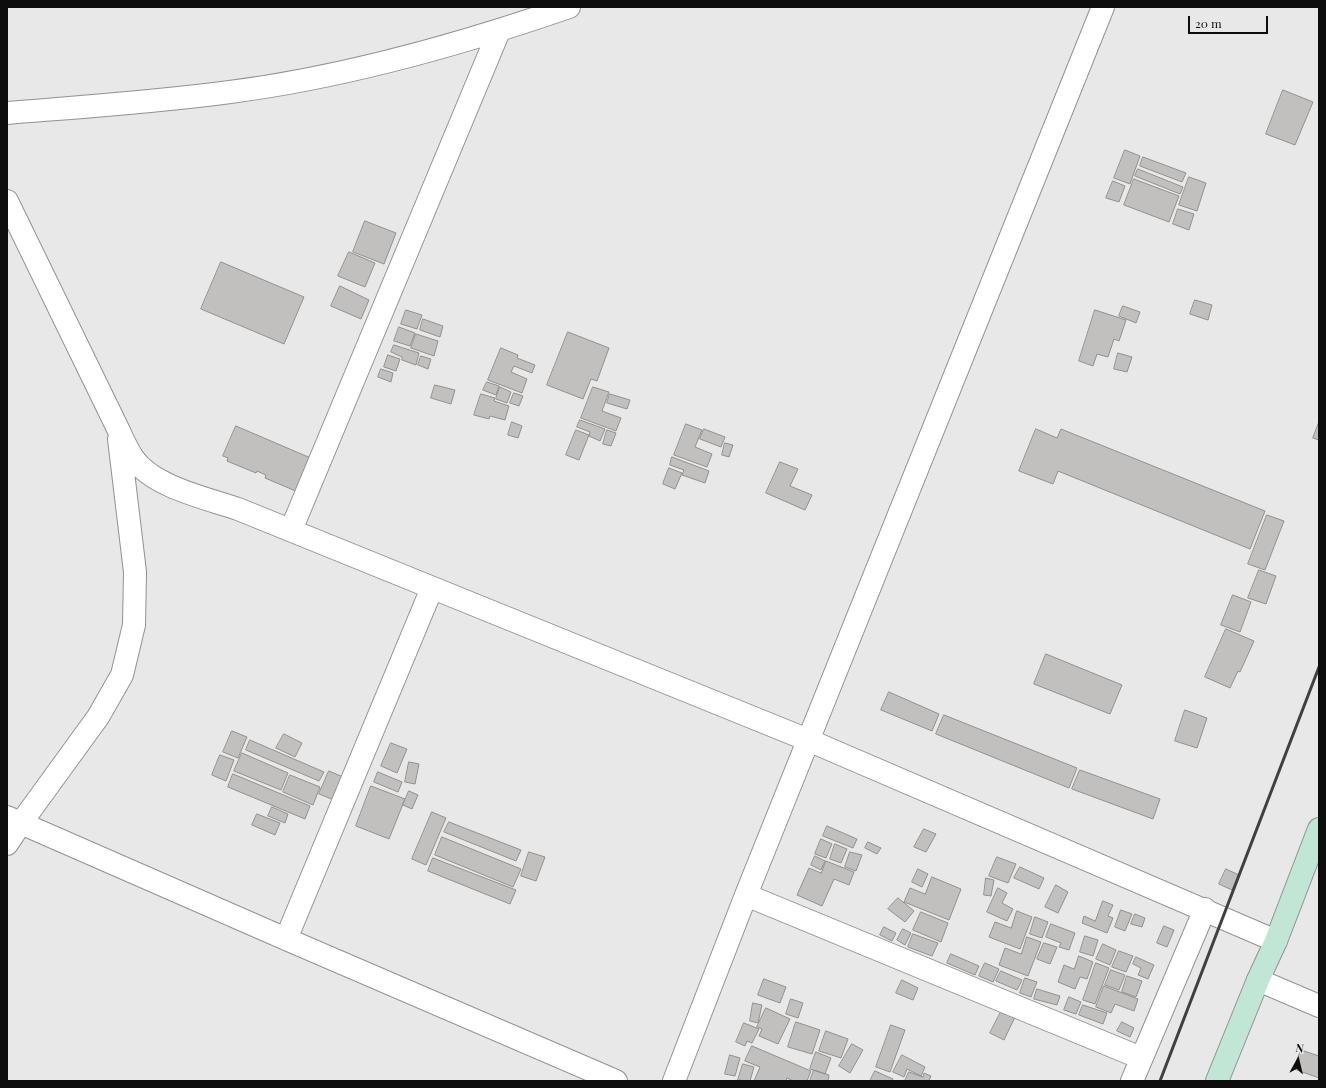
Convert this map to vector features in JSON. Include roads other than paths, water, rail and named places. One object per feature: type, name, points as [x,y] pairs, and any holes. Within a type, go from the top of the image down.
[{"type":"street","points":[[7,113],[149,101],[231,92],[322,76],[423,54],[500,31],[569,7]]},
{"type":"street","points":[[674,1081],[746,895],[1103,7]]},
{"type":"street","points":[[290,530],[500,31]]},
{"type":"street","points":[[7,201],[119,431],[134,459],[154,478],[188,493],[238,509],[808,740],[1276,940]]},
{"type":"street","points":[[7,844],[14,820],[98,717],[122,675],[134,625],[135,572],[119,431]]},
{"type":"street","points":[[286,939],[432,588]]},
{"type":"street","points":[[14,820],[616,1081]]},
{"type":"street","points":[[1217,1081],[1276,940],[1319,830]]},
{"type":"street","points":[[746,895],[1141,1058]]},
{"type":"street","points":[[1132,1081],[1204,909]]},
{"type":"street","points":[[1258,980],[1319,1006]]},
{"type":"railway","points":[[1160,1081],[1319,667]]}]
